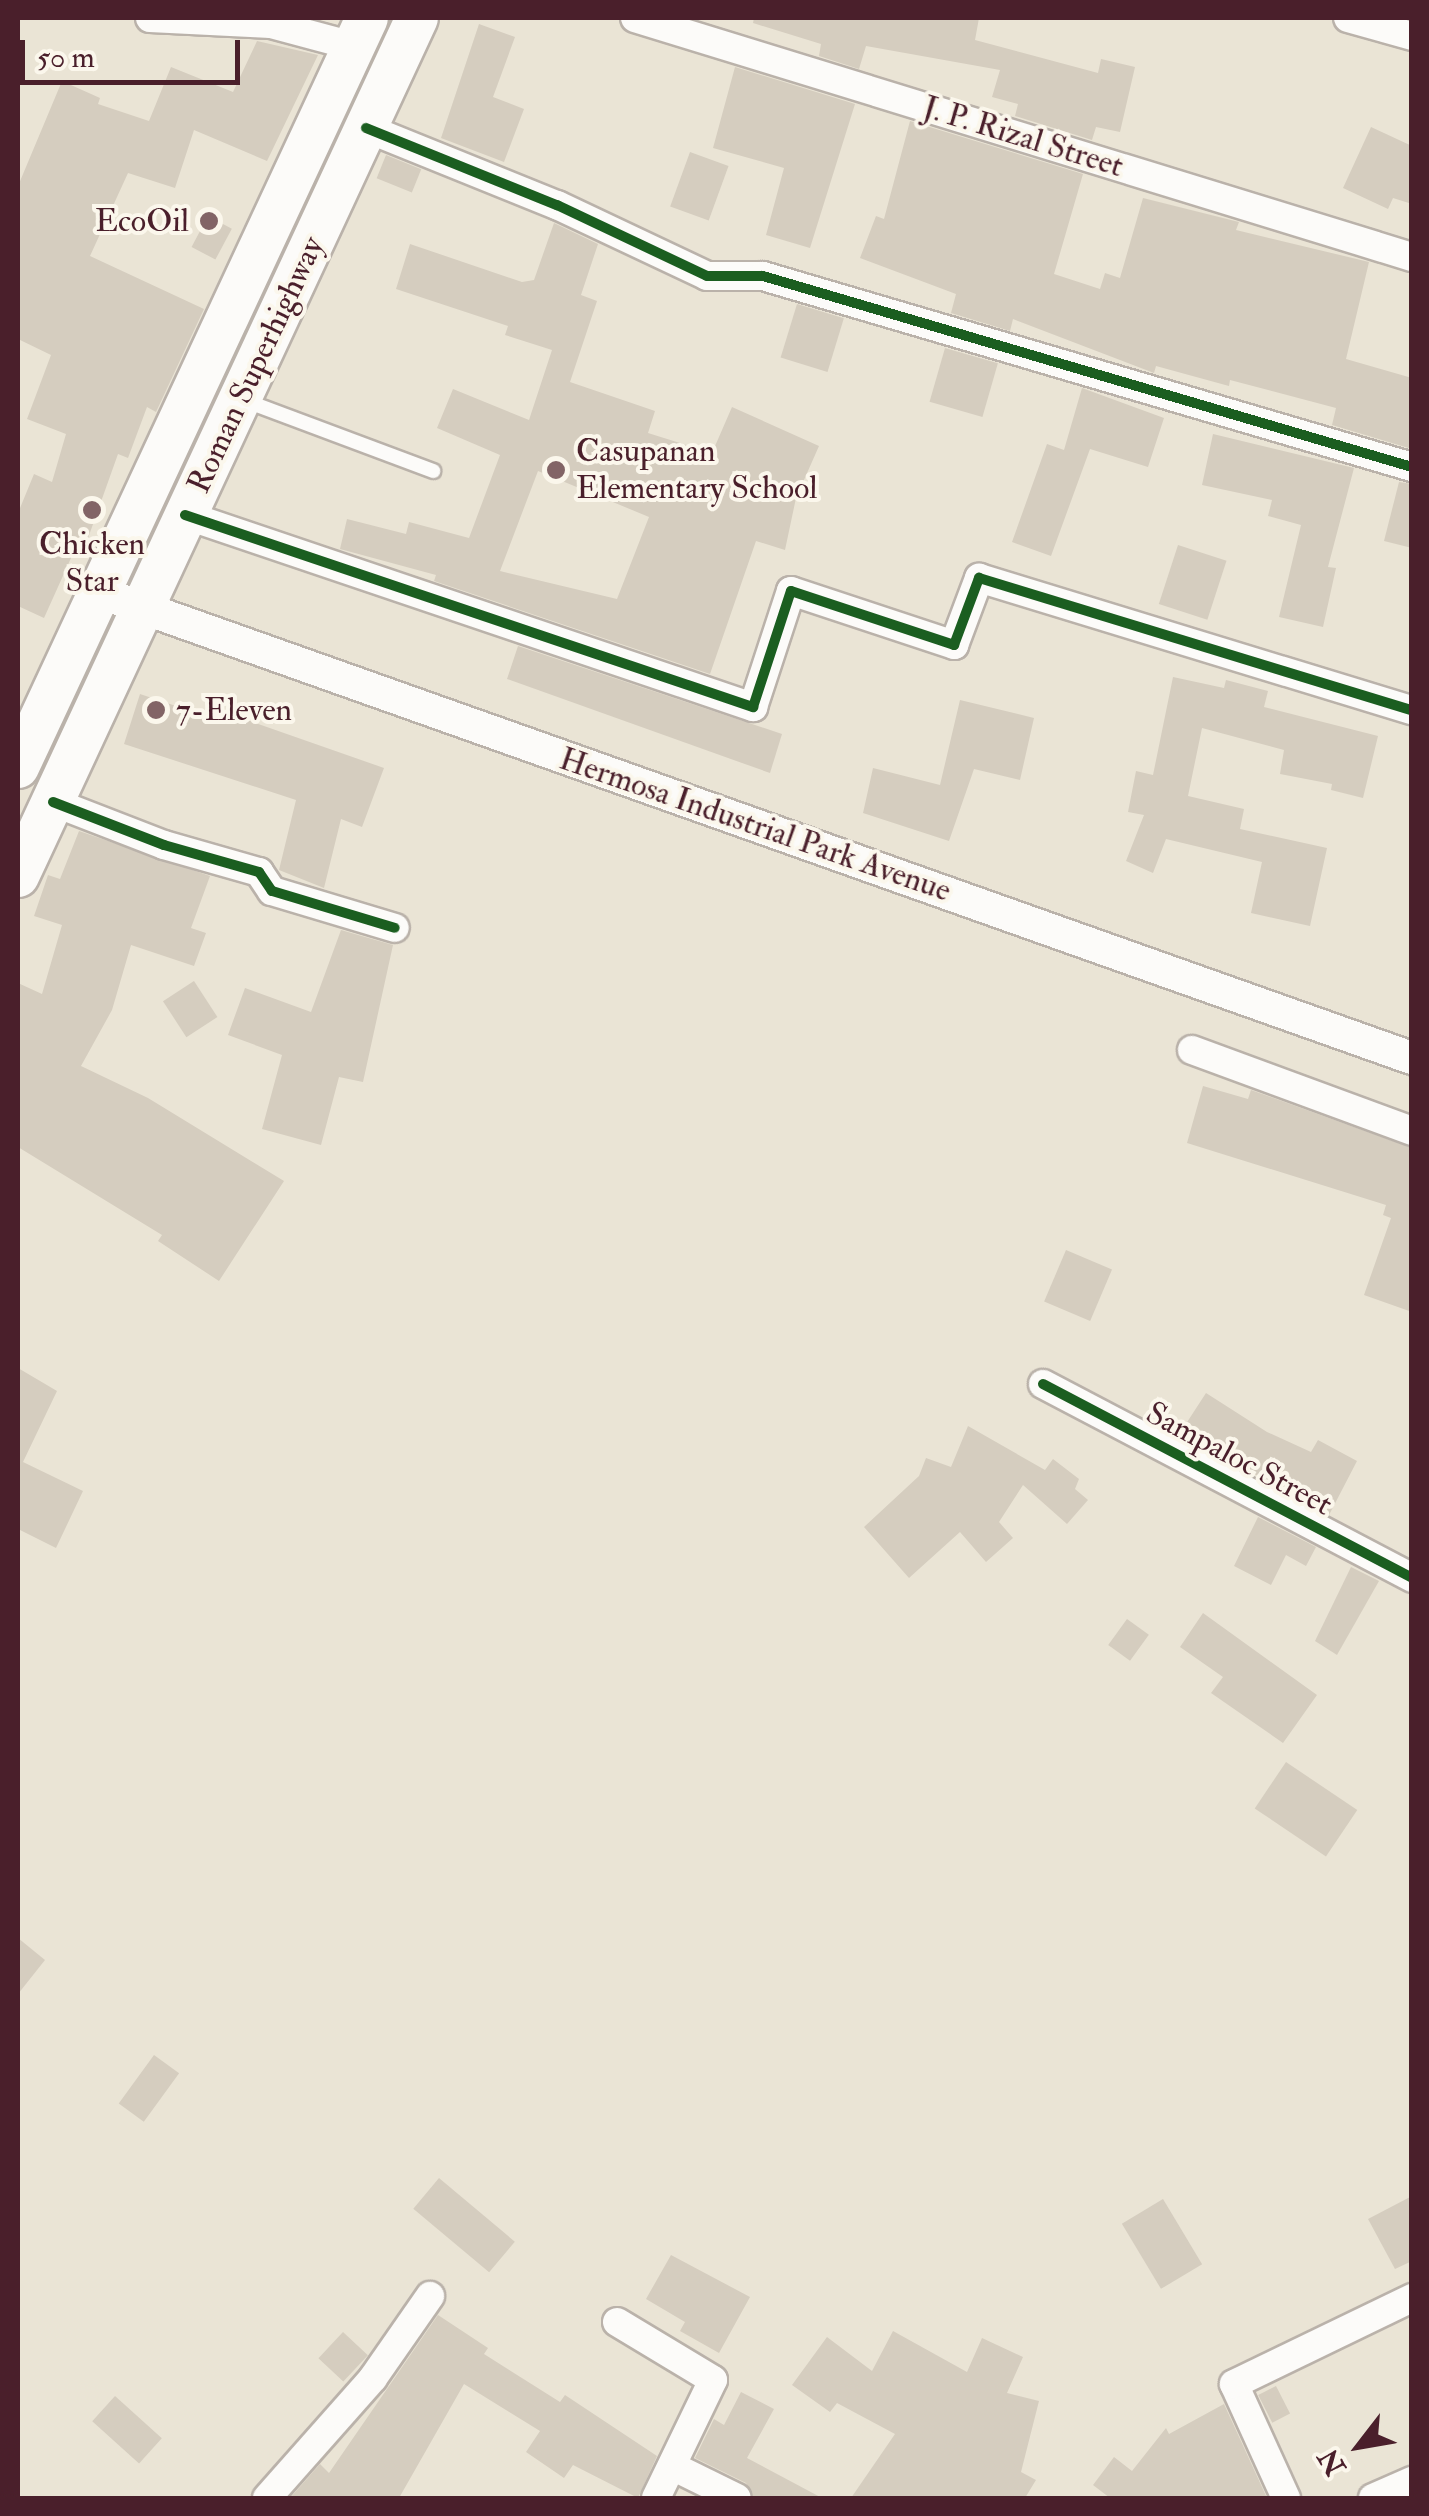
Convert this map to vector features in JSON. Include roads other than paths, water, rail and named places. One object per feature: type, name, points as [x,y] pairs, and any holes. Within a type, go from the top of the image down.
[{"type":"main road","name":"Roman Superhighway","points":[[18,876],[417,18]]},
{"type":"main road","name":"Roman Superhighway","points":[[18,768],[360,32]]},
{"type":"street","points":[[150,18],[360,32]]},
{"type":"street","name":"J. P. Rizal Street","points":[[635,18],[1412,257]]},
{"type":"street","points":[[1348,18],[1412,36]]},
{"type":"street","points":[[366,128],[557,205],[707,276],[763,276],[1412,467]]},
{"type":"street","points":[[185,516],[754,706],[791,592],[954,644],[979,578],[1412,710]]},
{"type":"street","name":"Hermosa Industrial Park Avenue","points":[[98,592],[142,611],[1412,1058]]},
{"type":"street","points":[[52,802],[164,845],[260,872],[272,891],[394,928]]},
{"type":"street","points":[[1192,1050],[1412,1131]]},
{"type":"street","name":"Sampaloc Street","points":[[1043,1384],[1412,1578]]},
{"type":"street","points":[[267,2498],[373,2378],[430,2296]]},
{"type":"street","points":[[1286,2498],[1234,2384],[1412,2298]]},
{"type":"street","points":[[617,2322],[713,2380],[656,2498]]},
{"type":"street","points":[[672,2466],[737,2498]]},
{"type":"street","points":[[1373,2498],[1412,2480]]},
{"type":"lane","points":[[241,399],[433,471]]},
{"type":"place","name":"EcoOil","points":[[209,221]]},
{"type":"place","name":"Casupanan Elementary School","points":[[556,470]]},
{"type":"place","name":"Chicken Star","points":[[92,510]]},
{"type":"place","name":"7-Eleven","points":[[156,710]]}]
